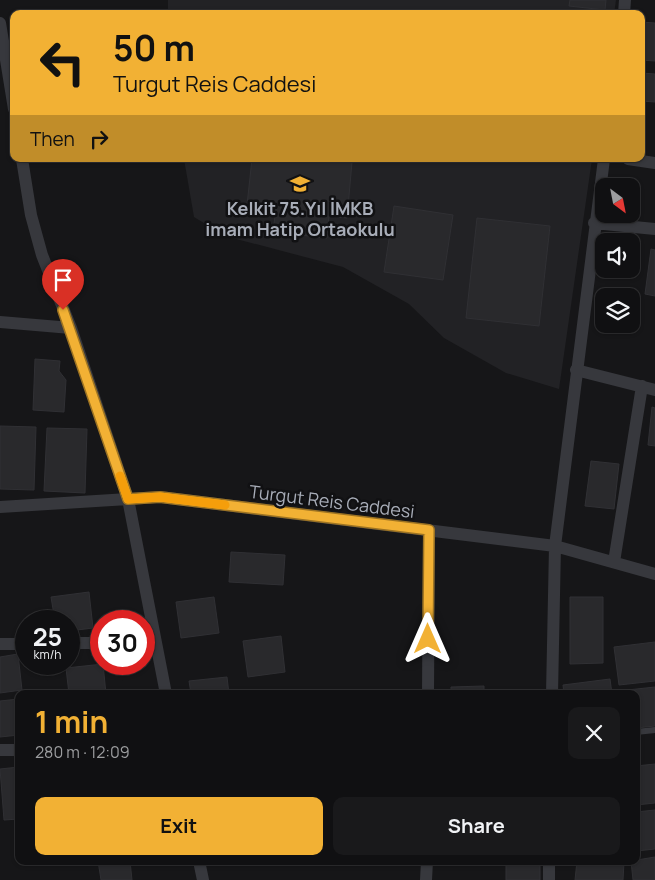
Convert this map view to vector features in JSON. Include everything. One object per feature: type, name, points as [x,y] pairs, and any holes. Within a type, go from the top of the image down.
[{"type":"street","points":[[0,23],[10,84]]},
{"type":"street","points":[[23,162],[32,215],[42,255],[71,328],[128,499],[165,690]]},
{"type":"street","points":[[552,690],[555,546],[594,223],[604,162]]},
{"type":"street","points":[[594,223],[655,229]]},
{"type":"street","points":[[0,322],[71,328]]},
{"type":"street","points":[[576,370],[655,390]]},
{"type":"street","points":[[614,562],[642,386]]},
{"type":"street","name":"Turgut Reis Caddesi","points":[[0,507],[160,497],[555,546],[655,574]]},
{"type":"street","points":[[428,690],[429,530]]},
{"type":"street","points":[[0,644],[15,644]]},
{"type":"street","points":[[0,750],[15,750]]},
{"type":"street","points":[[200,865],[203,880]]},
{"type":"street","points":[[426,880],[427,865]]},
{"type":"street","points":[[549,865],[549,880]]},
{"type":"lane","points":[[640,732],[655,730]]},
{"type":"shaded area","points":[[168,0],[616,0],[615,10],[168,10]]},
{"type":"shaded area","points":[[185,162],[592,162],[559,389],[506,373],[444,338],[409,304],[343,267],[225,236],[194,217]]},
{"type":"building","points":[[570,0],[606,0],[605,10],[569,6]]},
{"type":"building","points":[[645,22],[655,23],[655,61],[645,60]]},
{"type":"building","points":[[645,73],[655,74],[655,102],[645,101]]},
{"type":"building","name":"Kelkit 75.Yıl İMKB imam Hatip Ortaokulu","points":[[252,162],[352,162],[347,218],[329,216],[327,238],[273,232],[276,208],[247,205]]},
{"type":"building","points":[[394,206],[453,215],[443,280],[384,272]]},
{"type":"building","points":[[477,218],[550,226],[539,326],[466,318]]},
{"type":"building","points":[[651,249],[655,250],[655,296],[645,294]]},
{"type":"building","points":[[35,359],[60,361],[59,371],[66,380],[64,412],[33,410]]},
{"type":"building","points":[[652,407],[655,408],[655,446],[648,445]]},
{"type":"building","points":[[0,426],[36,427],[34,490],[0,489]]},
{"type":"building","points":[[47,428],[87,429],[85,493],[44,491]]},
{"type":"building","points":[[591,461],[619,464],[614,509],[585,506]]},
{"type":"building","points":[[231,552],[285,555],[283,585],[229,582]]},
{"type":"building","points":[[89,592],[91,610],[90,628],[80,630],[80,610],[53,610],[51,597]]},
{"type":"building","points":[[214,597],[219,633],[181,638],[176,602]]},
{"type":"building","points":[[570,597],[603,597],[603,663],[570,664]]},
{"type":"building","points":[[281,636],[285,672],[248,677],[243,641]]},
{"type":"building","points":[[655,642],[655,681],[619,685],[614,647]]},
{"type":"building","points":[[15,654],[15,675],[20,675],[22,690],[0,693],[0,657]]},
{"type":"building","points":[[90,665],[90,675],[104,675],[106,690],[69,690],[67,675],[80,675],[80,666]]},
{"type":"building","points":[[227,677],[229,690],[190,690],[189,681]]},
{"type":"building","points":[[610,679],[611,690],[564,690],[563,685]]},
{"type":"building","points":[[484,686],[484,690],[451,690],[451,687]]},
{"type":"building","points":[[655,687],[655,726],[640,728],[640,690],[627,690]]},
{"type":"building","points":[[15,699],[15,735],[0,737],[0,701]]},
{"type":"building","points":[[655,764],[655,803],[640,805],[640,766]]},
{"type":"building","points":[[15,767],[15,819],[4,820],[0,769]]},
{"type":"building","points":[[655,810],[655,849],[640,851],[640,812]]},
{"type":"building","points":[[655,857],[655,880],[633,880],[631,865],[640,865],[640,860]]},
{"type":"building","points":[[99,865],[130,865],[132,880],[101,880]]},
{"type":"building","points":[[506,865],[540,865],[540,880],[506,880]]},
{"type":"building","points":[[577,865],[624,865],[623,880],[575,880]]},
{"type":"slow traffic","points":[[120,476],[128,499],[160,497],[225,505]]},
{"type":"place","name":"Kelkit 75.Yıl İMKB imam Hatip Ortaokulu","points":[[300,184]]},
{"type":"route","points":[[63,310],[71,328],[128,499],[160,497],[429,530],[428,639]]}]
